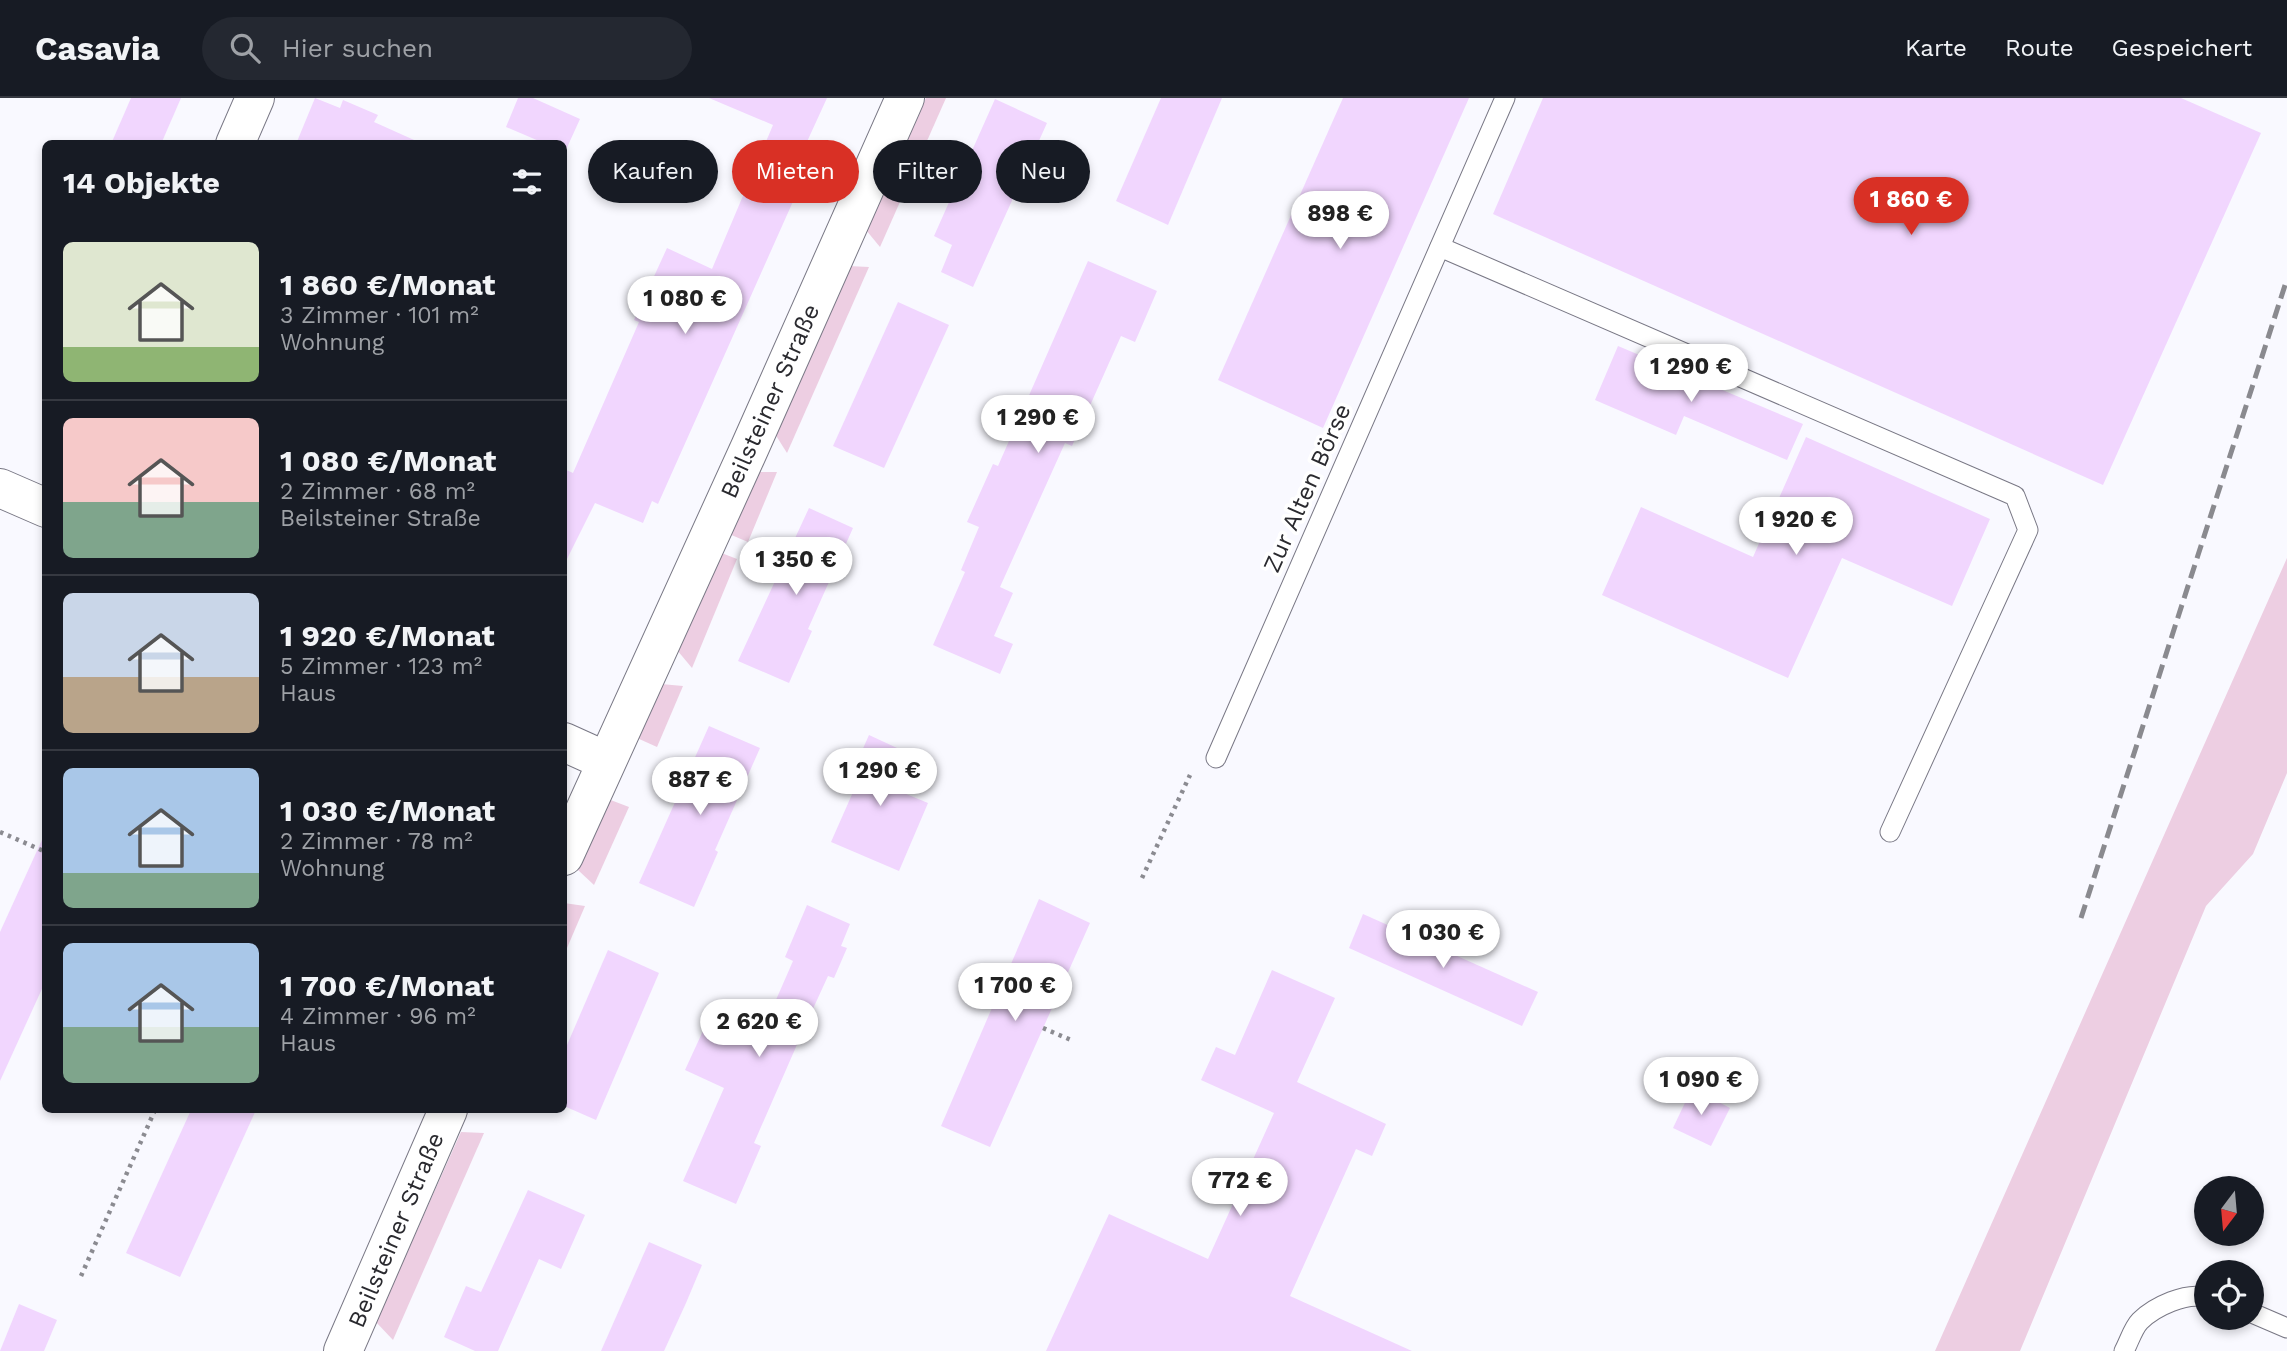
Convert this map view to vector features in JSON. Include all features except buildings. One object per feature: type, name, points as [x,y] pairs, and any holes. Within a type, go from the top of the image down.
[{"type":"street","points":[[237,140],[255,98]]},
{"type":"street","name":"Beilsteiner Straße","points":[[567,849],[905,98]]},
{"type":"street","points":[[0,488],[42,506]]},
{"type":"street","points":[[567,743],[606,761]]},
{"type":"street","name":"Beilsteiner Straße","points":[[343,1351],[447,1113]]},
{"type":"lane","name":"Zur Alten Börse","points":[[1216,758],[1504,98]]},
{"type":"lane","points":[[1440,247],[2015,496],[2028,530],[1890,832]]},
{"type":"lane","points":[[2124,1351],[2138,1322],[2170,1302],[2194,1297]]},
{"type":"lane","points":[[2264,1318],[2287,1328]]},
{"type":"path","points":[[1142,878],[1200,754],[1216,758]]},
{"type":"path","points":[[0,832],[42,850]]},
{"type":"path","points":[[1043,1028],[1071,1040]]},
{"type":"path","points":[[81,1276],[154,1113]]},
{"type":"shaded area","points":[[926,98],[946,98],[927,140],[907,140]]},
{"type":"shaded area","points":[[878,203],[899,203],[880,247],[866,230]]},
{"type":"shaded area","points":[[848,266],[869,267],[787,453],[775,434]]},
{"type":"shaded area","points":[[756,472],[777,472],[748,542],[729,534]]},
{"type":"shaded area","points":[[719,552],[737,559],[692,668],[677,650]]},
{"type":"shaded area","points":[[2287,558],[2287,773],[2253,854],[2206,906],[2020,1351],[1935,1351]]},
{"type":"shaded area","points":[[661,684],[683,686],[657,747],[637,738]]},
{"type":"shaded area","points":[[608,799],[629,807],[594,885],[578,870]]},
{"type":"shaded area","points":[[567,903],[585,906],[567,948]]},
{"type":"shaded area","points":[[461,1132],[484,1133],[393,1340],[376,1322]]},
{"type":"railway","points":[[2081,918],[2287,279]]}]
